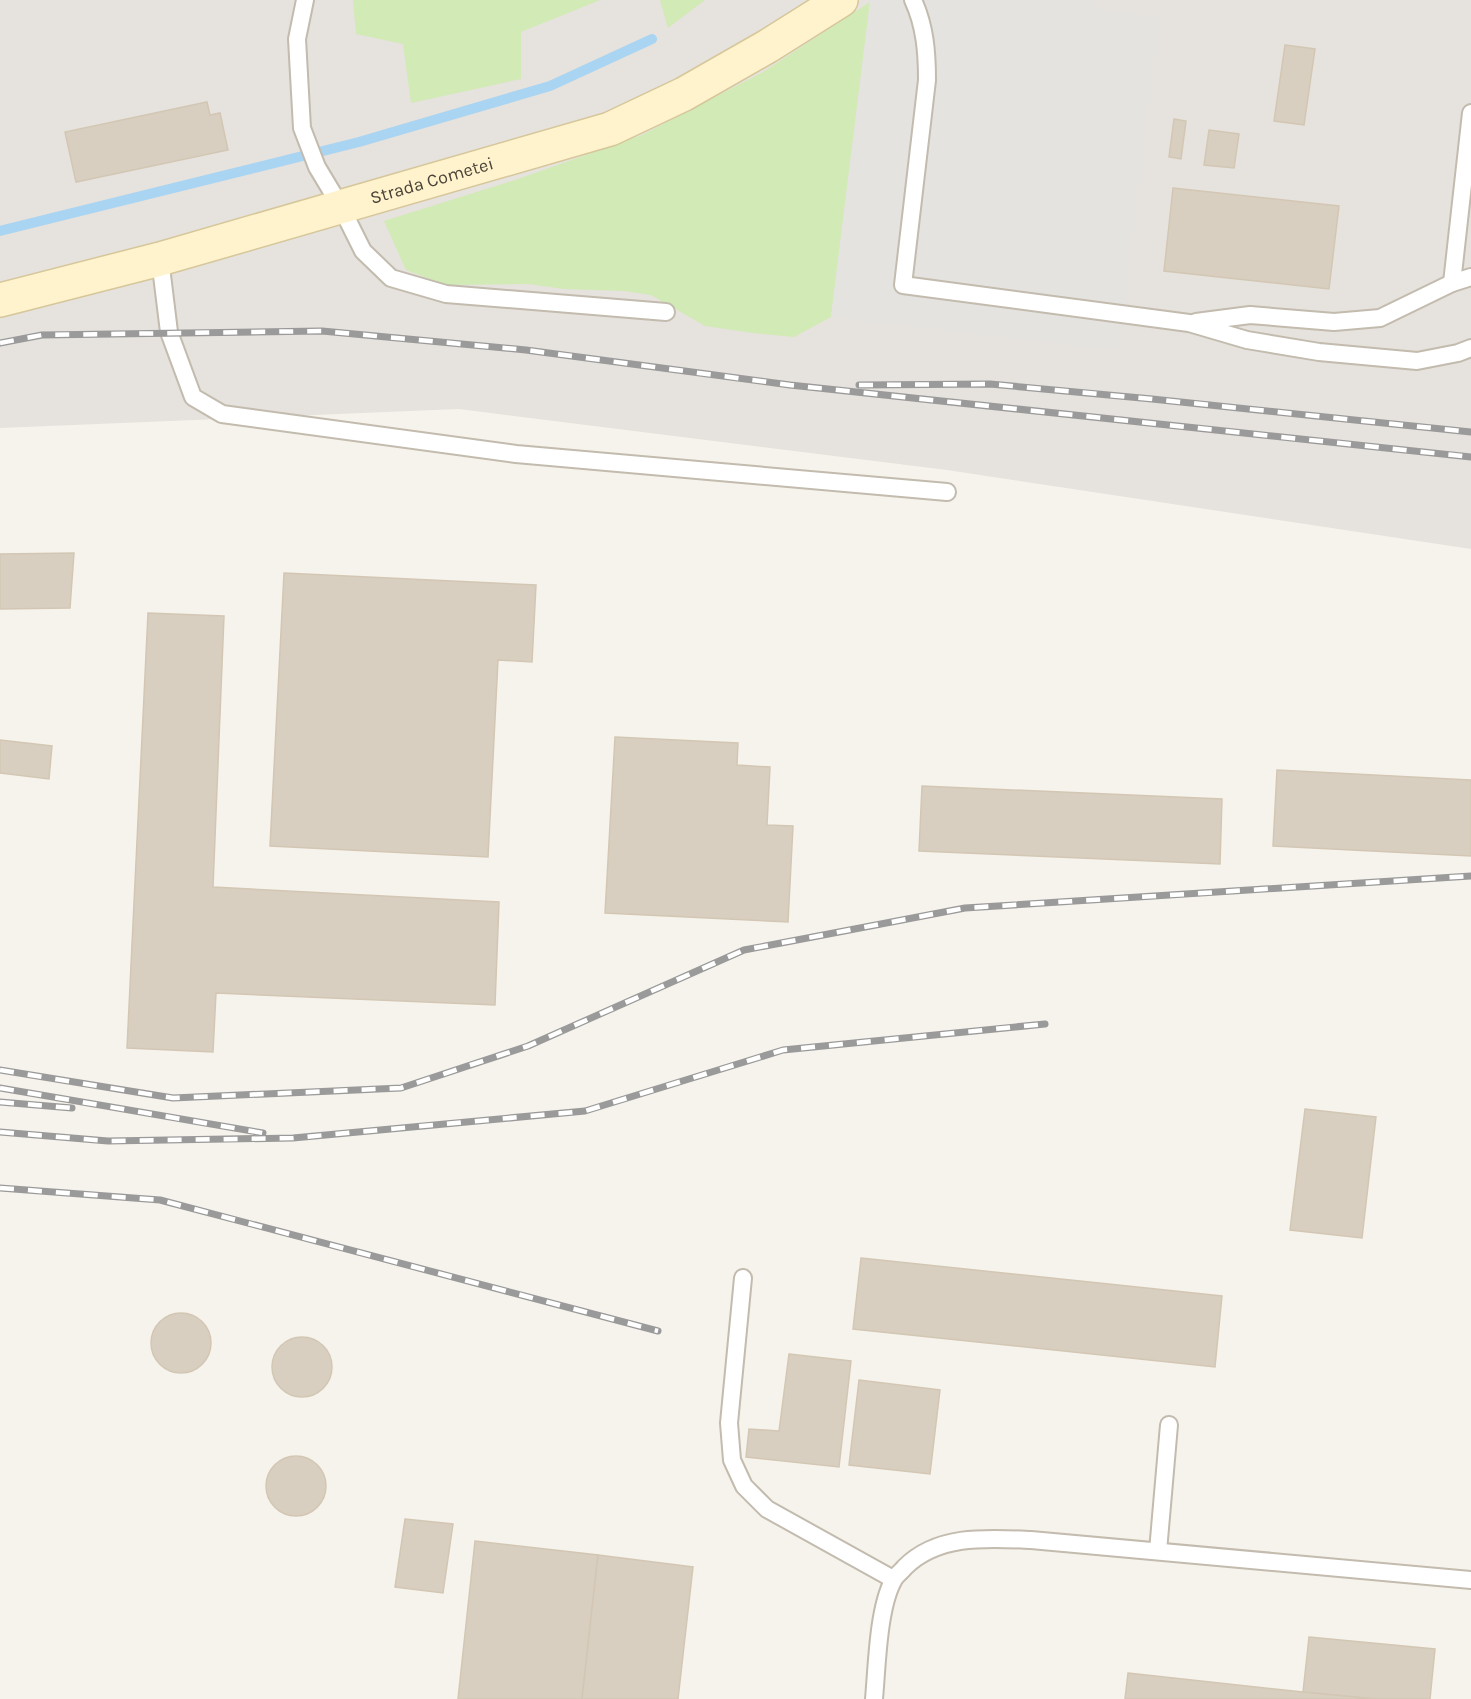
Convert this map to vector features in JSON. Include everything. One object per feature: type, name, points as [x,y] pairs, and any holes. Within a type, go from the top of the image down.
[{"type":"street","name":"Strada Cometei","points":[[0,300],[160,259],[610,129],[684,94],[768,46],[841,0]]},
{"type":"lane","points":[[305,0],[297,39],[302,128],[317,167],[341,207],[363,251],[391,278],[446,294],[666,312]]},
{"type":"lane","points":[[913,0],[920,15],[926,47],[927,80],[903,285],[1189,322],[1257,341],[1320,351],[1417,361],[1458,353],[1471,348]]},
{"type":"lane","points":[[1452,283],[1471,113]]},
{"type":"lane","points":[[160,259],[169,332],[193,397],[222,414],[516,454],[947,492]]},
{"type":"lane","points":[[1189,322],[1250,315],[1334,322],[1380,318],[1471,276]]},
{"type":"lane","points":[[743,1278],[729,1424],[732,1460],[744,1486],[767,1509],[893,1579]]},
{"type":"lane","points":[[1158,1551],[1169,1425]]},
{"type":"lane","points":[[874,1699],[884,1608],[893,1579],[914,1558],[943,1544],[977,1538],[1032,1540],[1471,1580]]},
{"type":"shaded area","points":[[0,0],[1471,0],[1471,549],[947,470],[459,409],[0,428]]},
{"type":"shaded area","points":[[873,0],[1092,0],[1092,9],[1159,17],[1118,351],[831,317],[870,2]]},
{"type":"green space","points":[[353,0],[600,0],[521,32],[521,79],[411,103],[403,44],[356,34]]},
{"type":"green space","points":[[660,0],[705,0],[668,28]]},
{"type":"green space","points":[[870,2],[831,317],[794,337],[753,333],[705,326],[651,295],[528,284],[446,285],[406,270],[384,221],[515,180],[642,135],[763,72]]},
{"type":"building","points":[[1285,45],[1315,49],[1304,125],[1274,121]]},
{"type":"building","points":[[207,102],[210,115],[220,113],[228,150],[76,182],[65,132]]},
{"type":"building","points":[[1174,119],[1186,121],[1181,159],[1169,157]]},
{"type":"building","points":[[1209,130],[1239,134],[1234,168],[1204,165]]},
{"type":"building","points":[[1173,188],[1339,206],[1329,289],[1164,271]]},
{"type":"building","points":[[74,553],[70,608],[0,609],[0,554]]},
{"type":"building","points":[[284,573],[536,585],[532,662],[498,660],[488,857],[270,846]]},
{"type":"building","points":[[148,613],[224,616],[213,887],[499,902],[495,1005],[216,993],[213,1052],[127,1048]]},
{"type":"building","points":[[615,737],[738,743],[737,765],[770,767],[767,825],[793,826],[788,922],[605,913]]},
{"type":"building","points":[[0,740],[52,746],[49,779],[0,773]]},
{"type":"building","points":[[1277,770],[1471,780],[1471,856],[1273,846]]},
{"type":"building","points":[[922,786],[1222,799],[1220,864],[919,851]]},
{"type":"building","points":[[1305,1109],[1376,1117],[1362,1238],[1290,1230]]},
{"type":"building","points":[[861,1258],[1222,1296],[1215,1367],[853,1329]]},
{"type":"building","points":[[175,1313],[187,1313],[198,1318],[206,1326],[211,1343],[209,1355],[198,1368],[187,1373],[175,1373],[164,1368],[156,1360],[151,1349],[151,1337],[156,1326],[164,1318]]},
{"type":"building","points":[[296,1337],[308,1337],[319,1342],[327,1350],[332,1367],[330,1379],[319,1392],[308,1397],[296,1397],[285,1392],[277,1384],[272,1373],[272,1361],[277,1350],[285,1342]]},
{"type":"building","points":[[789,1354],[851,1361],[839,1467],[746,1457],[749,1429],[779,1431]]},
{"type":"building","points":[[859,1380],[940,1390],[930,1474],[849,1465]]},
{"type":"building","points":[[290,1456],[302,1456],[313,1461],[321,1469],[326,1486],[324,1498],[313,1511],[302,1516],[290,1516],[279,1511],[271,1503],[266,1492],[266,1480],[271,1469],[279,1461]]},
{"type":"building","points":[[405,1519],[453,1524],[443,1593],[395,1587]]},
{"type":"building","points":[[475,1541],[598,1555],[582,1699],[458,1699]]},
{"type":"building","points":[[598,1555],[693,1567],[678,1699],[582,1699]]},
{"type":"building","points":[[1309,1637],[1435,1649],[1430,1699],[1375,1699],[1303,1692]]},
{"type":"building","points":[[1128,1673],[1303,1692],[1375,1699],[1125,1699]]},
{"type":"waterway","points":[[0,231],[359,142],[550,86],[652,39]]},
{"type":"railway","points":[[0,343],[42,335],[322,331],[526,350],[790,385],[1471,457]]},
{"type":"railway","points":[[859,385],[990,384],[1471,432]]},
{"type":"railway","points":[[0,1070],[173,1098],[401,1088],[528,1046],[744,950],[965,908],[1471,876]]},
{"type":"railway","points":[[0,1132],[108,1141],[293,1138],[585,1111],[783,1050],[1045,1024]]},
{"type":"railway","points":[[0,1088],[263,1133]]},
{"type":"railway","points":[[0,1102],[72,1108]]},
{"type":"railway","points":[[0,1188],[160,1200],[658,1331]]}]
